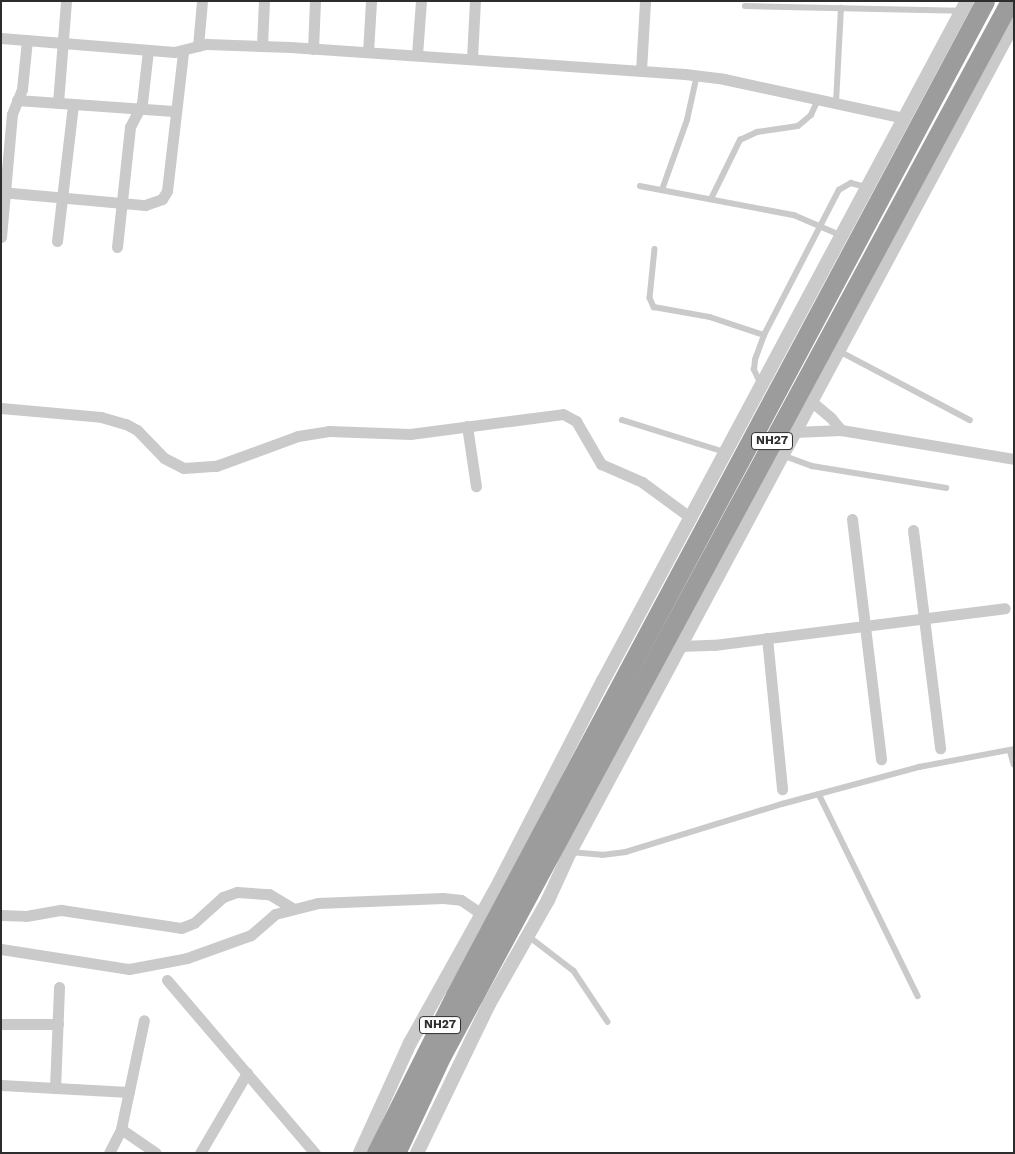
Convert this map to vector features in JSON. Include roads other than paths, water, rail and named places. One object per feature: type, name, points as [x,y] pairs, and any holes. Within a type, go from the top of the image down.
[{"type":"highway","name":"NH27","points":[[376,1153],[455,995],[499,899],[985,1]]},
{"type":"highway","name":"NH27","points":[[396,1153],[442,1055],[528,900],[1009,3]]},
{"type":"street","points":[[58,103],[66,1]]},
{"type":"street","points":[[198,46],[202,1]]},
{"type":"street","points":[[262,46],[264,1]]},
{"type":"street","points":[[313,49],[315,1]]},
{"type":"street","points":[[368,52],[371,1]]},
{"type":"street","points":[[417,55],[421,1]]},
{"type":"street","points":[[472,58],[475,1]]},
{"type":"street","points":[[641,71],[645,1]]},
{"type":"street","points":[[417,1153],[526,935],[548,900],[570,852],[1006,38],[1009,3]]},
{"type":"street","points":[[508,882],[690,518],[964,6]]},
{"type":"street","points":[[1,38],[183,52],[198,46],[262,46],[472,58],[697,75],[905,118]]},
{"type":"street","points":[[1,236],[3,192],[12,114],[23,82],[27,40]]},
{"type":"street","points":[[117,247],[130,127],[140,108],[148,50]]},
{"type":"street","points":[[3,192],[155,203],[166,191],[174,111],[183,52]]},
{"type":"street","points":[[17,100],[174,111]]},
{"type":"street","points":[[56,241],[73,104]]},
{"type":"street","points":[[810,401],[832,418],[841,430]]},
{"type":"street","points":[[1,408],[101,417],[132,426],[161,454],[184,468],[206,468],[298,436],[329,431],[410,434],[552,414],[570,416],[601,464],[642,482],[690,518]]},
{"type":"street","points":[[467,426],[476,486]]},
{"type":"street","points":[[794,432],[841,430],[1014,459]]},
{"type":"street","points":[[852,519],[881,759]]},
{"type":"street","points":[[913,530],[940,748]]},
{"type":"street","points":[[680,646],[767,638],[1005,608]]},
{"type":"street","points":[[767,638],[782,789]]},
{"type":"street","points":[[1,915],[21,917],[61,910],[181,928],[194,923],[222,897],[237,892],[269,894],[294,909]]},
{"type":"street","points":[[1,949],[129,969],[188,958],[243,938],[275,914],[334,900],[443,898],[461,900],[480,913]]},
{"type":"street","points":[[360,1153],[410,1043],[480,913],[499,899]]},
{"type":"street","points":[[167,980],[315,1153]]},
{"type":"street","points":[[56,1088],[59,987]]},
{"type":"street","points":[[109,1153],[121,1129],[144,1020]]},
{"type":"street","points":[[1,1024],[58,1024]]},
{"type":"street","points":[[200,1153],[246,1073]]},
{"type":"street","points":[[1,1085],[129,1092]]},
{"type":"street","points":[[121,1129],[156,1153]]},
{"type":"lane","points":[[745,6],[840,8],[964,6]]},
{"type":"lane","points":[[836,104],[840,8]]},
{"type":"lane","points":[[662,190],[687,120],[697,75]]},
{"type":"lane","points":[[711,199],[740,140],[757,132],[798,126],[811,115],[818,100]]},
{"type":"lane","points":[[761,386],[754,370],[755,360],[764,336],[820,226],[844,185],[868,187]]},
{"type":"lane","points":[[640,186],[794,215],[842,236]]},
{"type":"lane","points":[[654,249],[650,298],[654,307],[710,317],[764,336]]},
{"type":"lane","points":[[838,351],[970,420]]},
{"type":"lane","points":[[622,420],[726,452]]},
{"type":"lane","points":[[782,456],[812,466],[946,488]]},
{"type":"lane","points":[[570,852],[602,854],[626,852],[819,794],[919,767],[1012,750],[1014,764]]},
{"type":"lane","points":[[819,794],[918,996]]},
{"type":"lane","points":[[526,935],[574,971],[608,1022]]}]
